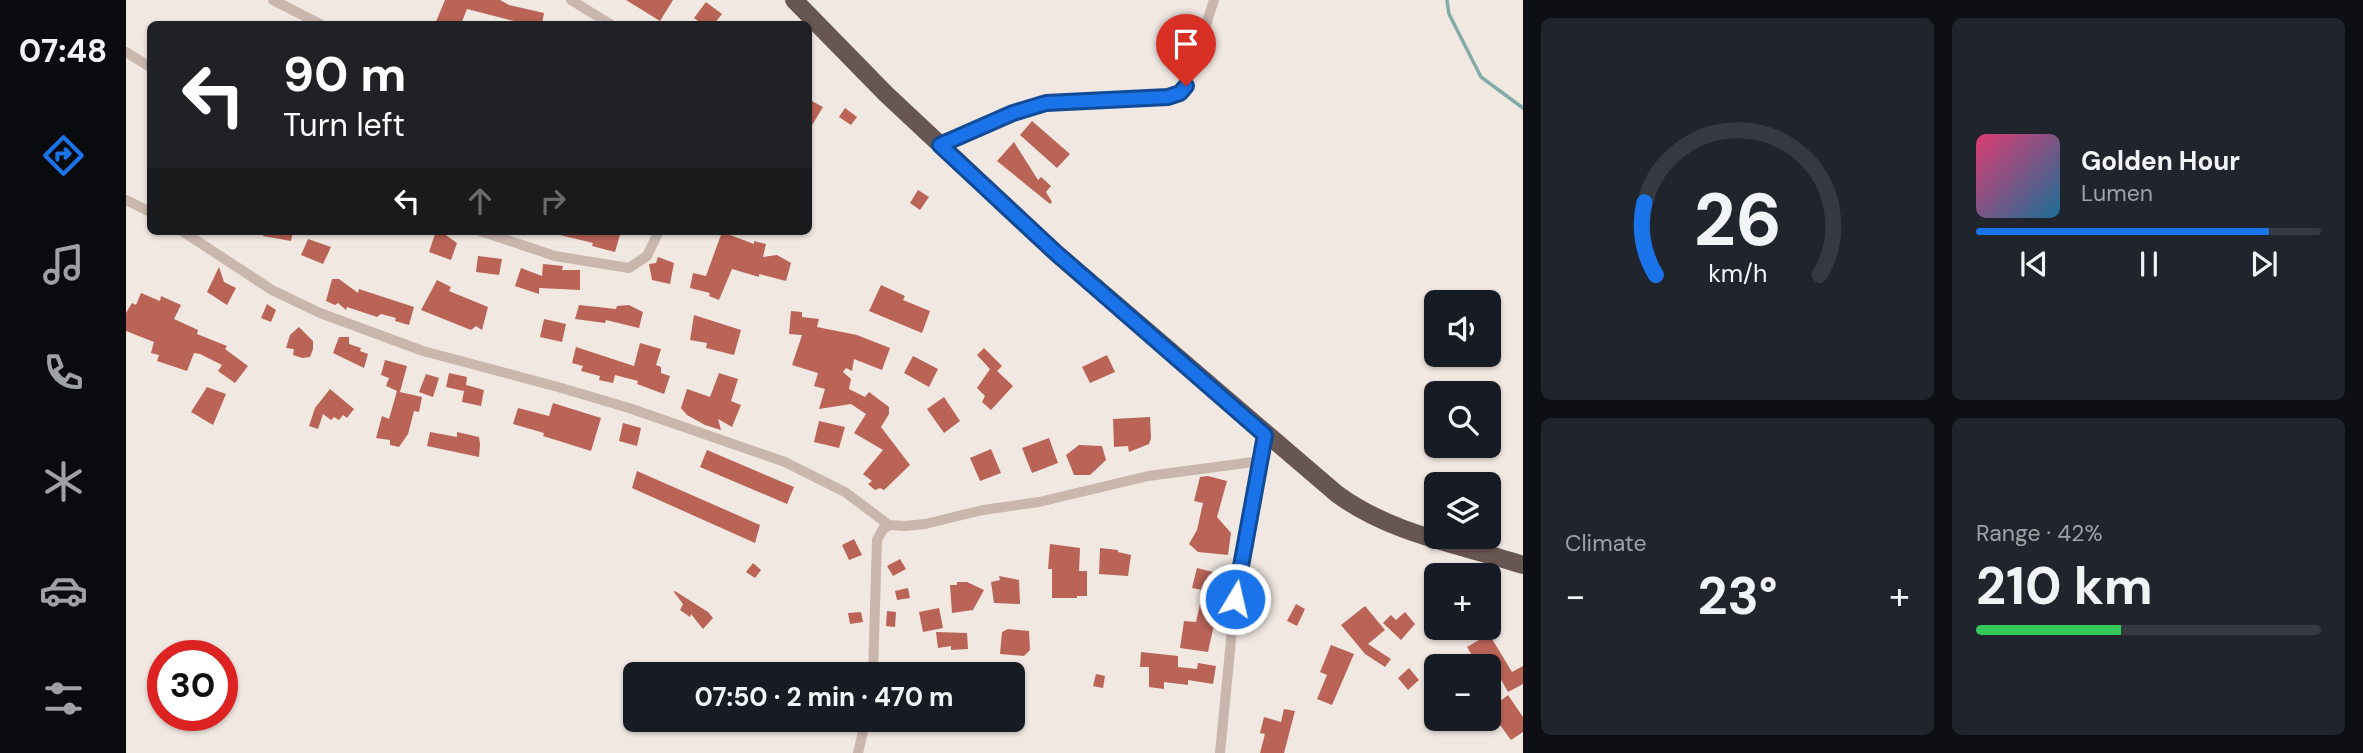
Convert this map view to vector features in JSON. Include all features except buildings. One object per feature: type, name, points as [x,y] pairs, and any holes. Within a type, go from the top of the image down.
[{"type":"highway","points":[[794,0],[886,94],[1056,253],[1328,487],[1361,511],[1395,527],[1430,540],[1523,565]]},
{"type":"street","points":[[273,0],[314,21]]},
{"type":"street","points":[[571,0],[605,21]]},
{"type":"street","points":[[940,145],[1013,113],[1046,103],[1168,97],[1180,93],[1186,86],[1214,0]]},
{"type":"street","points":[[126,52],[147,65]]},
{"type":"street","points":[[126,200],[147,210]]},
{"type":"street","points":[[188,235],[272,290],[320,313],[423,351],[629,408],[785,462],[845,492],[890,524],[916,526],[984,510],[1039,502],[1148,476],[1261,460]]},
{"type":"street","points":[[492,235],[555,256],[629,268],[647,256],[657,235]]},
{"type":"street","points":[[1220,753],[1235,599],[1265,435]]},
{"type":"street","points":[[873,662],[877,540],[883,529],[890,524]]},
{"type":"street","points":[[858,753],[863,732]]},
{"type":"waterway","points":[[1447,0],[1449,14],[1481,77],[1523,108]]},
{"type":"route","points":[[1186,86],[1180,93],[1168,97],[1046,103],[1013,113],[940,145],[1056,253],[1265,435],[1235,599]]}]
